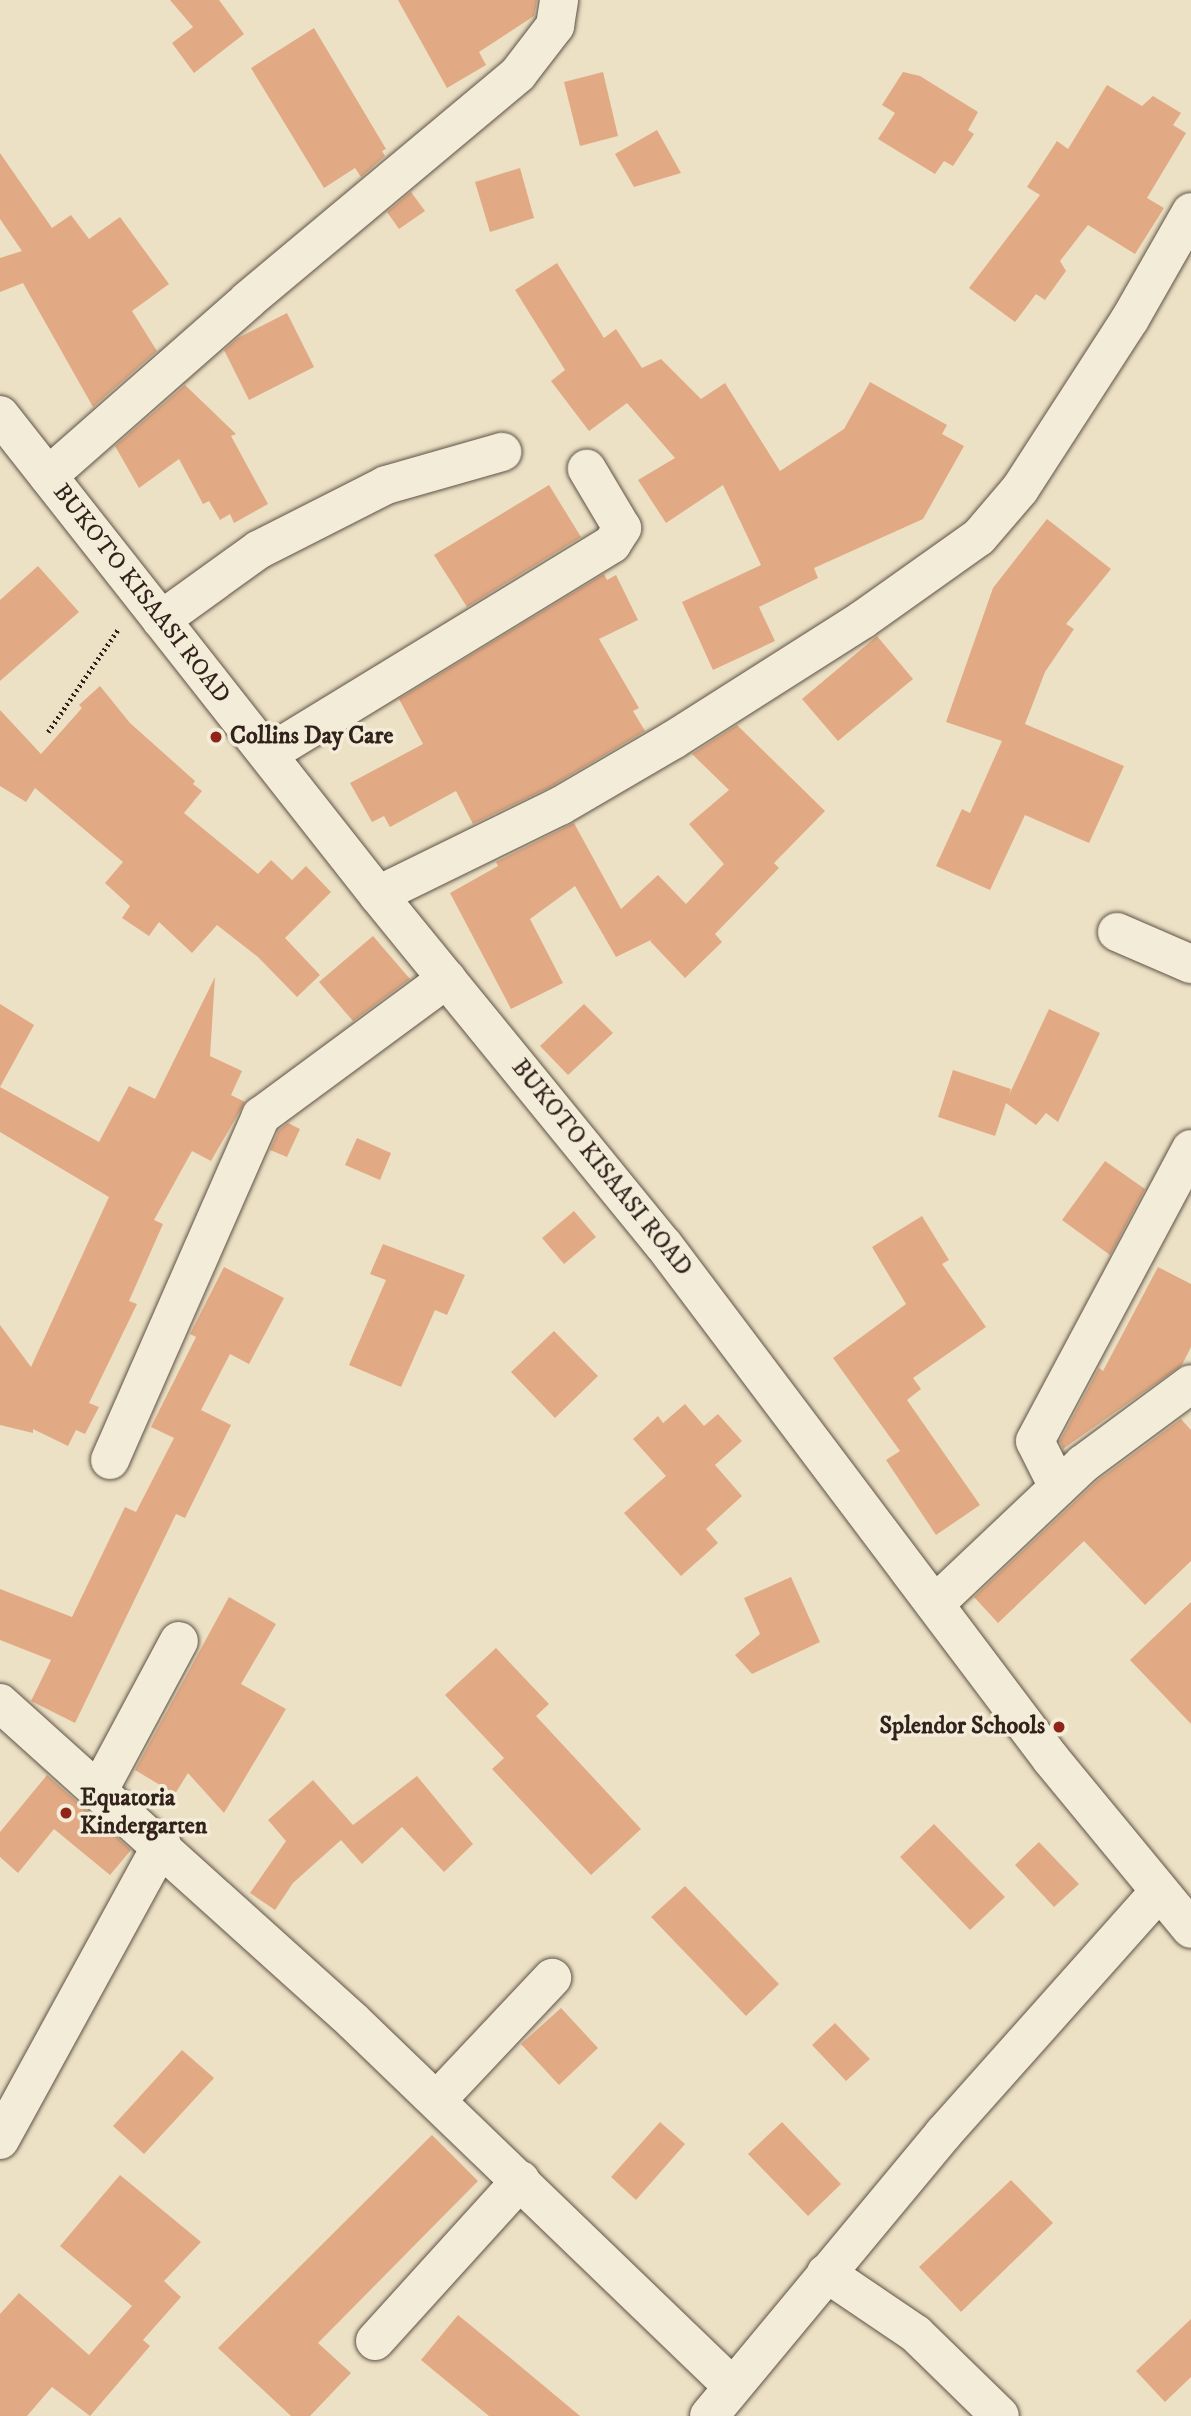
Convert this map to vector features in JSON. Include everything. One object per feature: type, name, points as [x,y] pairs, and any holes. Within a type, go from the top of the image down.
[{"type":"street","points":[[48,476],[248,300],[518,74],[555,26],[559,0]]},
{"type":"street","points":[[378,895],[560,806],[673,740],[862,621],[979,537],[1020,489],[1130,319],[1191,212]]},
{"type":"street","name":"BUKOTO KISAASI ROAD","points":[[0,415],[378,895],[663,1244],[1051,1759],[1191,1929]]},
{"type":"street","points":[[151,608],[386,485],[502,452]]},
{"type":"street","points":[[268,754],[612,544],[622,528],[587,469]]},
{"type":"street","points":[[1117,932],[1191,964]]},
{"type":"street","points":[[110,1460],[261,1116],[447,979]]},
{"type":"street","points":[[1058,1486],[1035,1441],[1191,1149]]},
{"type":"street","points":[[935,1604],[1058,1486],[1139,1420],[1191,1384]]},
{"type":"street","points":[[99,1790],[179,1641]]},
{"type":"street","points":[[0,1703],[162,1844],[437,2100],[732,2386]]},
{"type":"street","points":[[0,2140],[162,1844]]},
{"type":"street","points":[[709,2416],[944,2133],[1159,1892]]},
{"type":"street","points":[[437,2100],[552,1978]]},
{"type":"street","points":[[375,2341],[521,2180]]},
{"type":"street","points":[[826,2273],[916,2334],[1000,2416]]},
{"type":"path","points":[[48,732],[151,608]]},
{"type":"building","points":[[170,0],[219,0],[244,34],[194,73],[172,43],[193,27]]},
{"type":"building","points":[[398,0],[537,0],[534,16],[479,52],[486,65],[447,88]]},
{"type":"building","points":[[314,28],[386,149],[382,151],[385,156],[361,177],[355,168],[324,188],[251,68]]},
{"type":"building","points":[[603,72],[618,136],[580,146],[564,82]]},
{"type":"building","points":[[903,72],[920,76],[978,112],[968,130],[974,134],[953,166],[944,161],[935,174],[878,139],[895,113],[882,105]]},
{"type":"building","points":[[1107,85],[1142,106],[1153,96],[1181,113],[1173,125],[1186,133],[1147,198],[1164,208],[1135,254],[1088,225],[1060,261],[1066,271],[1045,300],[1036,294],[1015,322],[969,288],[1040,195],[1027,187],[1057,141],[1068,149]]},
{"type":"building","points":[[657,130],[681,173],[634,187],[615,154]]},
{"type":"building","points":[[0,153],[52,228],[71,215],[89,239],[120,217],[169,284],[132,311],[157,351],[93,407],[23,283],[0,292],[0,258],[22,251],[0,219]]},
{"type":"building","points":[[520,168],[534,218],[490,232],[475,182]]},
{"type":"building","points":[[411,192],[425,211],[399,229],[387,212]]},
{"type":"building","points":[[557,263],[604,338],[616,329],[642,368],[661,359],[701,399],[725,383],[780,471],[844,429],[870,382],[947,425],[942,434],[964,446],[923,519],[814,568],[818,578],[759,607],[775,641],[713,670],[682,602],[761,565],[723,485],[666,523],[638,480],[675,458],[627,403],[589,431],[551,381],[565,370],[515,290]]},
{"type":"building","points":[[287,313],[314,367],[249,400],[224,350],[238,338]]},
{"type":"building","points":[[185,385],[236,434],[231,436],[268,504],[234,523],[230,514],[220,520],[209,501],[203,504],[179,459],[139,488],[115,446]]},
{"type":"building","points":[[549,485],[581,537],[467,607],[434,555]]},
{"type":"building","points":[[1047,519],[1111,569],[1066,624],[1074,629],[1045,672],[1025,724],[1124,766],[1089,843],[1025,815],[990,890],[936,866],[962,809],[970,813],[1002,741],[946,722],[993,588]]},
{"type":"building","points":[[38,566],[79,612],[0,681],[0,600]]},
{"type":"building","points":[[604,574],[607,580],[616,575],[638,620],[599,639],[639,708],[633,711],[645,731],[550,787],[473,824],[456,791],[390,827],[384,816],[372,822],[350,783],[423,744],[399,699]]},
{"type":"building","points":[[877,636],[913,679],[838,741],[802,699]]},
{"type":"building","points":[[100,686],[130,723],[195,781],[193,784],[202,791],[184,813],[258,874],[271,860],[292,880],[306,866],[331,892],[285,938],[320,975],[297,997],[258,957],[217,925],[192,953],[159,922],[149,936],[122,918],[130,906],[105,883],[123,862],[35,788],[26,802],[0,786],[0,710],[41,754],[82,708],[79,705]]},
{"type":"building","points":[[737,725],[825,811],[774,863],[779,868],[715,934],[722,942],[685,978],[650,941],[653,939],[616,957],[575,886],[530,919],[563,983],[511,1009],[450,893],[498,866],[496,862],[574,823],[621,909],[658,875],[686,904],[724,864],[689,824],[729,790],[692,754]]},
{"type":"building","points":[[373,936],[410,979],[353,1021],[319,982]]},
{"type":"building","points":[[215,977],[210,1056],[242,1071],[231,1095],[245,1102],[211,1161],[192,1151],[154,1220],[163,1224],[129,1301],[137,1304],[89,1403],[99,1407],[85,1434],[76,1430],[68,1446],[33,1429],[33,1433],[0,1425],[0,1325],[31,1367],[109,1197],[0,1132],[0,1087],[99,1142],[129,1086],[155,1099]]},
{"type":"building","points":[[0,1004],[34,1025],[0,1087]]},
{"type":"building","points":[[584,1004],[613,1033],[568,1075],[540,1046]]},
{"type":"building","points":[[1049,1009],[1100,1033],[1058,1122],[1046,1113],[1036,1125],[1006,1103],[995,1136],[938,1117],[953,1070],[1011,1089],[1009,1095]]},
{"type":"building","points":[[288,1123],[300,1129],[287,1157],[270,1150],[279,1130]]},
{"type":"building","points":[[357,1138],[391,1153],[380,1180],[345,1165]]},
{"type":"building","points":[[1105,1161],[1145,1189],[1110,1255],[1062,1220]]},
{"type":"building","points":[[574,1211],[596,1237],[564,1264],[542,1238]]},
{"type":"building","points":[[922,1216],[949,1260],[942,1264],[986,1327],[913,1378],[921,1389],[907,1400],[980,1505],[936,1535],[886,1460],[900,1451],[833,1358],[906,1304],[872,1247]]},
{"type":"building","points":[[383,1244],[465,1275],[447,1315],[435,1310],[401,1387],[349,1365],[386,1280],[370,1274]]},
{"type":"building","points":[[224,1267],[284,1298],[249,1364],[230,1354],[201,1410],[231,1425],[185,1518],[176,1514],[75,1723],[31,1701],[51,1660],[0,1640],[0,1589],[72,1617],[125,1507],[136,1512],[174,1438],[151,1427],[196,1337],[190,1334]]},
{"type":"building","points":[[1158,1267],[1191,1284],[1191,1347],[1182,1365],[1063,1449],[1060,1441],[1099,1368],[1103,1371]]},
{"type":"building","points":[[554,1331],[598,1376],[555,1418],[511,1372]]},
{"type":"building","points":[[685,1404],[704,1426],[718,1414],[742,1441],[715,1465],[742,1496],[706,1529],[718,1543],[681,1576],[624,1513],[666,1476],[633,1439],[658,1416],[663,1423]]},
{"type":"building","points":[[1181,1419],[1191,1430],[1191,1561],[1145,1605],[1084,1541],[998,1623],[974,1597],[1097,1481]]},
{"type":"building","points":[[791,1577],[820,1642],[752,1674],[735,1655],[760,1634],[744,1598]]},
{"type":"building","points":[[229,1597],[276,1624],[241,1684],[286,1709],[224,1813],[188,1773],[175,1794],[135,1770]]},
{"type":"building","points":[[1191,1602],[1191,1724],[1130,1660]]},
{"type":"building","points":[[496,1648],[549,1704],[536,1716],[641,1829],[591,1875],[492,1769],[504,1758],[445,1695]]},
{"type":"building","points":[[47,1775],[131,1850],[110,1875],[54,1829],[18,1873],[0,1857],[0,1832]]},
{"type":"building","points":[[417,1776],[473,1844],[444,1872],[402,1827],[362,1864],[341,1840],[293,1883],[275,1910],[250,1893],[286,1841],[268,1820],[313,1780],[353,1825]]},
{"type":"building","points":[[934,1824],[1005,1897],[970,1930],[900,1857]]},
{"type":"building","points":[[1039,1842],[1079,1884],[1054,1907],[1015,1865]]},
{"type":"building","points":[[685,1886],[779,1984],[746,2016],[651,1917]]},
{"type":"building","points":[[561,2008],[598,2048],[559,2085],[521,2044]]},
{"type":"building","points":[[835,2023],[870,2059],[846,2081],[812,2045]]},
{"type":"building","points":[[182,2050],[214,2078],[144,2154],[113,2126]]},
{"type":"building","points":[[660,2122],[685,2144],[636,2200],[611,2177]]},
{"type":"building","points":[[782,2122],[841,2184],[808,2216],[748,2154]]},
{"type":"building","points":[[432,2135],[478,2181],[318,2343],[351,2373],[310,2416],[291,2416],[218,2348]]},
{"type":"building","points":[[120,2175],[201,2242],[164,2281],[181,2297],[143,2340],[150,2346],[90,2416],[52,2387],[27,2416],[0,2416],[0,2314],[19,2293],[89,2355],[132,2306],[60,2246]]},
{"type":"building","points":[[1011,2180],[1053,2223],[961,2312],[919,2267]]},
{"type":"building","points":[[458,2315],[580,2416],[489,2416],[421,2360]]},
{"type":"building","points":[[1191,2319],[1191,2377],[1165,2402],[1136,2371]]},
{"type":"place","name":"Collins Day Care","points":[[216,737]]},
{"type":"place","name":"Splendor Schools","points":[[1059,1727]]},
{"type":"place","name":"Equatoria Kindergarten","points":[[66,1813]]}]
